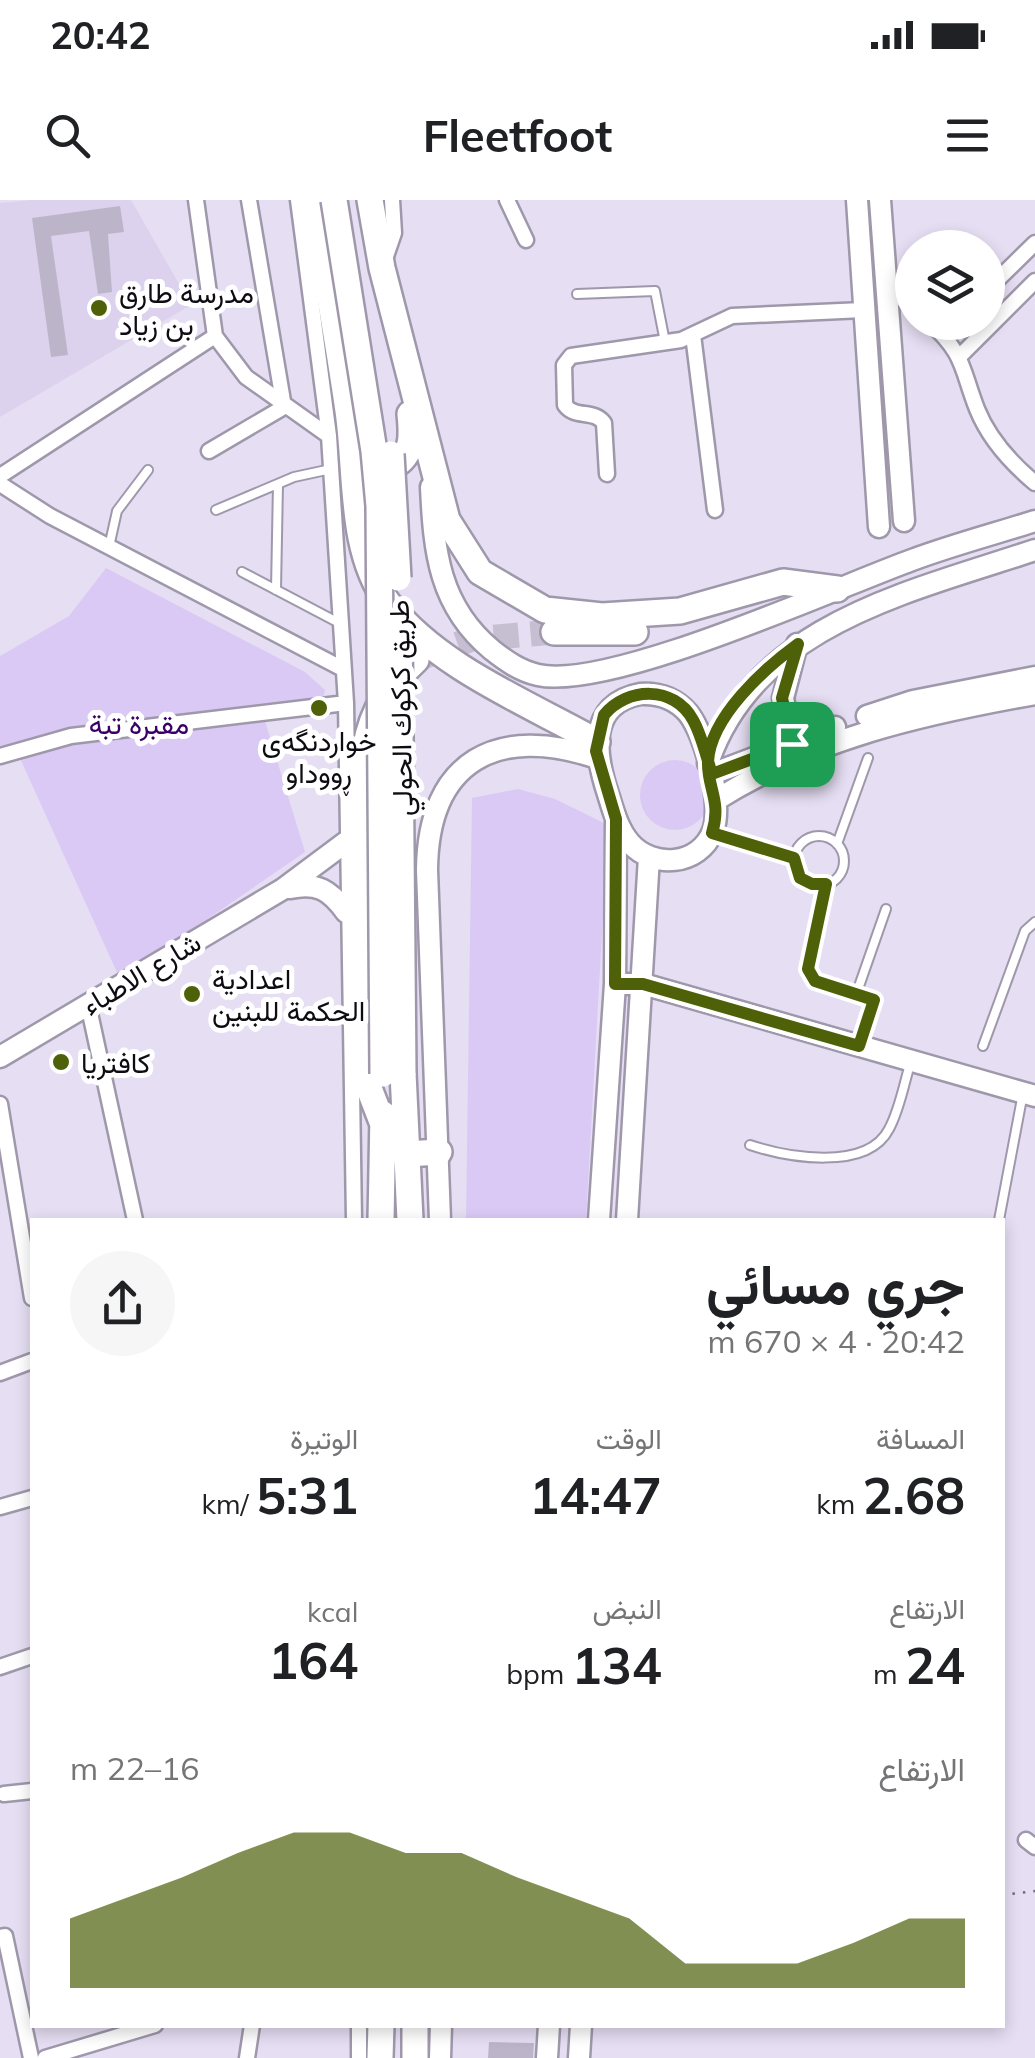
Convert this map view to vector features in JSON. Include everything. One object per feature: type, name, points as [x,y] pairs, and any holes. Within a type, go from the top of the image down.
[{"type":"highway","points":[[314,200],[332,370],[369,458],[387,466],[404,459],[412,433],[405,356]]},
{"type":"highway","name":"طريق كركوك الحولي","points":[[334,200],[374,452],[393,1073],[407,1154],[410,1218]]},
{"type":"highway","name":"طريق كركوك الحولي","points":[[350,200],[396,499],[393,1073],[384,1127],[381,1218]]},
{"type":"highway","points":[[370,200],[382,268],[447,520],[467,558],[491,580],[546,610],[646,616],[706,605],[783,582],[826,594]]},
{"type":"highway","points":[[348,414],[364,548],[387,602],[448,656],[597,750]]},
{"type":"highway","points":[[554,632],[654,630],[776,600],[826,594]]},
{"type":"highway","points":[[384,1127],[367,1084],[362,768],[368,733],[381,698],[416,660]]},
{"type":"highway","points":[[407,1154],[439,1152]]},
{"type":"highway","points":[[380,2028],[380,2058]]},
{"type":"highway","points":[[415,2028],[415,2058]]},
{"type":"main road","points":[[857,200],[879,527]]},
{"type":"main road","points":[[880,200],[904,521]]},
{"type":"main road","points":[[871,417],[894,415]]},
{"type":"main road","points":[[430,454],[438,568],[454,607],[479,639],[522,670],[553,678],[640,660],[1035,521]]},
{"type":"main road","points":[[710,768],[738,700],[766,667],[798,644],[926,586],[1035,550]]},
{"type":"main road","points":[[792,744],[782,698],[798,644]]},
{"type":"main road","points":[[640,660],[650,693]]},
{"type":"main road","points":[[716,800],[842,738],[1035,677]]},
{"type":"main road","points":[[650,693],[672,699],[688,712],[710,768],[716,800],[712,833],[701,848],[684,858],[649,857],[630,844],[616,819],[597,750],[600,724],[616,703],[650,693]]},
{"type":"main road","points":[[710,768],[898,706],[1035,694]]},
{"type":"main road","points":[[440,1218],[427,870],[434,816],[446,790],[464,768],[489,752],[516,744],[545,743],[597,750]]},
{"type":"main road","points":[[599,1218],[615,984],[616,819]]},
{"type":"main road","name":"شارع الاطباء","points":[[0,1057],[283,888],[346,842]]},
{"type":"main road","points":[[627,1218],[649,857]]},
{"type":"main road","points":[[283,888],[316,886],[331,893],[346,912]]},
{"type":"main road","points":[[615,984],[643,984],[1029,1095]]},
{"type":"main road","points":[[440,2028],[440,2058]]},
{"type":"main road","points":[[547,2058],[549,2028]]},
{"type":"main road","points":[[579,2058],[581,2028]]},
{"type":"street","points":[[196,200],[215,336],[246,377],[329,436]]},
{"type":"street","points":[[249,200],[284,407]]},
{"type":"street","points":[[298,200],[332,370],[329,436],[346,704],[346,912],[354,1218]]},
{"type":"street","points":[[382,268],[394,234],[392,200]]},
{"type":"street","points":[[507,200],[526,240]]},
{"type":"street","points":[[1005,272],[1035,243]]},
{"type":"street","points":[[961,355],[1035,282]]},
{"type":"street","points":[[884,284],[895,293]]},
{"type":"street","points":[[607,474],[601,418],[573,413],[565,405],[566,360],[576,354],[693,336],[732,316],[863,310]]},
{"type":"street","points":[[0,476],[215,336]]},
{"type":"street","points":[[693,336],[715,510]]},
{"type":"street","points":[[953,340],[987,428],[1014,465],[1035,483]]},
{"type":"street","points":[[209,451],[284,407]]},
{"type":"street","points":[[0,484],[109,547],[343,669]]},
{"type":"street","points":[[0,756],[71,736],[346,704]]},
{"type":"street","points":[[88,1004],[134,1218]]},
{"type":"street","points":[[0,1104],[30,1286]]},
{"type":"street","points":[[0,1373],[30,1363]]},
{"type":"street","points":[[0,1507],[30,1499]]},
{"type":"street","points":[[0,1667],[30,1657]]},
{"type":"street","points":[[1,1791],[30,1791]]},
{"type":"street","points":[[0,1937],[5,1936],[32,2058]]},
{"type":"street","points":[[45,2058],[144,2028]]},
{"type":"street","points":[[247,2058],[252,2028]]},
{"type":"street","points":[[359,2028],[359,2058]]},
{"type":"lane","points":[[577,294],[655,291],[665,342]]},
{"type":"lane","points":[[216,510],[278,484],[331,468]]},
{"type":"lane","points":[[109,547],[117,511],[148,470]]},
{"type":"lane","points":[[276,590],[278,484]]},
{"type":"lane","points":[[242,572],[341,624]]},
{"type":"lane","points":[[837,844],[868,758]]},
{"type":"lane","points":[[712,833],[794,858]]},
{"type":"lane","points":[[825,836],[837,844],[844,864],[838,876],[826,884],[812,884],[800,878],[794,858],[800,845],[811,837],[825,836]]},
{"type":"lane","points":[[826,884],[808,969],[815,981],[871,996],[875,1005],[859,1046]]},
{"type":"lane","points":[[858,992],[886,909]]},
{"type":"lane","points":[[983,1046],[1025,930],[1035,922]]},
{"type":"lane","points":[[750,1146],[806,1160],[870,1148],[889,1130],[911,1061]]},
{"type":"lane","points":[[999,1218],[1029,1095]]},
{"type":"path","points":[[1005,1895],[1035,1891]]},
{"type":"shaded area","name":"مدرسة طارق بن زياد","points":[[131,200],[191,305],[0,417],[0,203]]},
{"type":"green space","name":"مقبرة تبة","points":[[106,568],[305,672],[325,690],[323,699],[261,708],[305,852],[120,979],[14,745],[0,748],[0,656],[69,616]]},
{"type":"green space","points":[[675,760],[700,770],[710,795],[700,820],[675,830],[650,820],[640,795],[650,770]]},
{"type":"green space","points":[[518,789],[555,799],[608,825],[586,1218],[466,1218],[472,798]]},
{"type":"building","points":[[120,206],[124,232],[108,234],[112,292],[98,294],[89,231],[51,236],[68,355],[51,357],[32,218]]},
{"type":"building","points":[[489,2042],[534,2043],[533,2058],[488,2058]]},
{"type":"tunnel","points":[[423,657],[472,639],[554,632]]},
{"type":"place","name":"مدرسة طارق بن زياد","points":[[99,308]]},
{"type":"place","name":"خواردنگەی ڕووداو","points":[[319,708]]},
{"type":"place","name":"اعدادية الحكمة للبنين","points":[[192,994]]},
{"type":"place","name":"کافتریا","points":[[61,1062]]},
{"type":"route","points":[[792,744],[712,774],[694,722],[672,699],[650,693],[631,695],[604,715],[596,751],[616,819],[615,984],[643,984],[859,1046],[874,1000],[815,981],[808,969],[826,884],[820,886],[800,878],[794,858],[712,833],[716,800],[708,763],[716,739],[723,723],[766,667],[798,644],[782,698],[792,744]]}]
